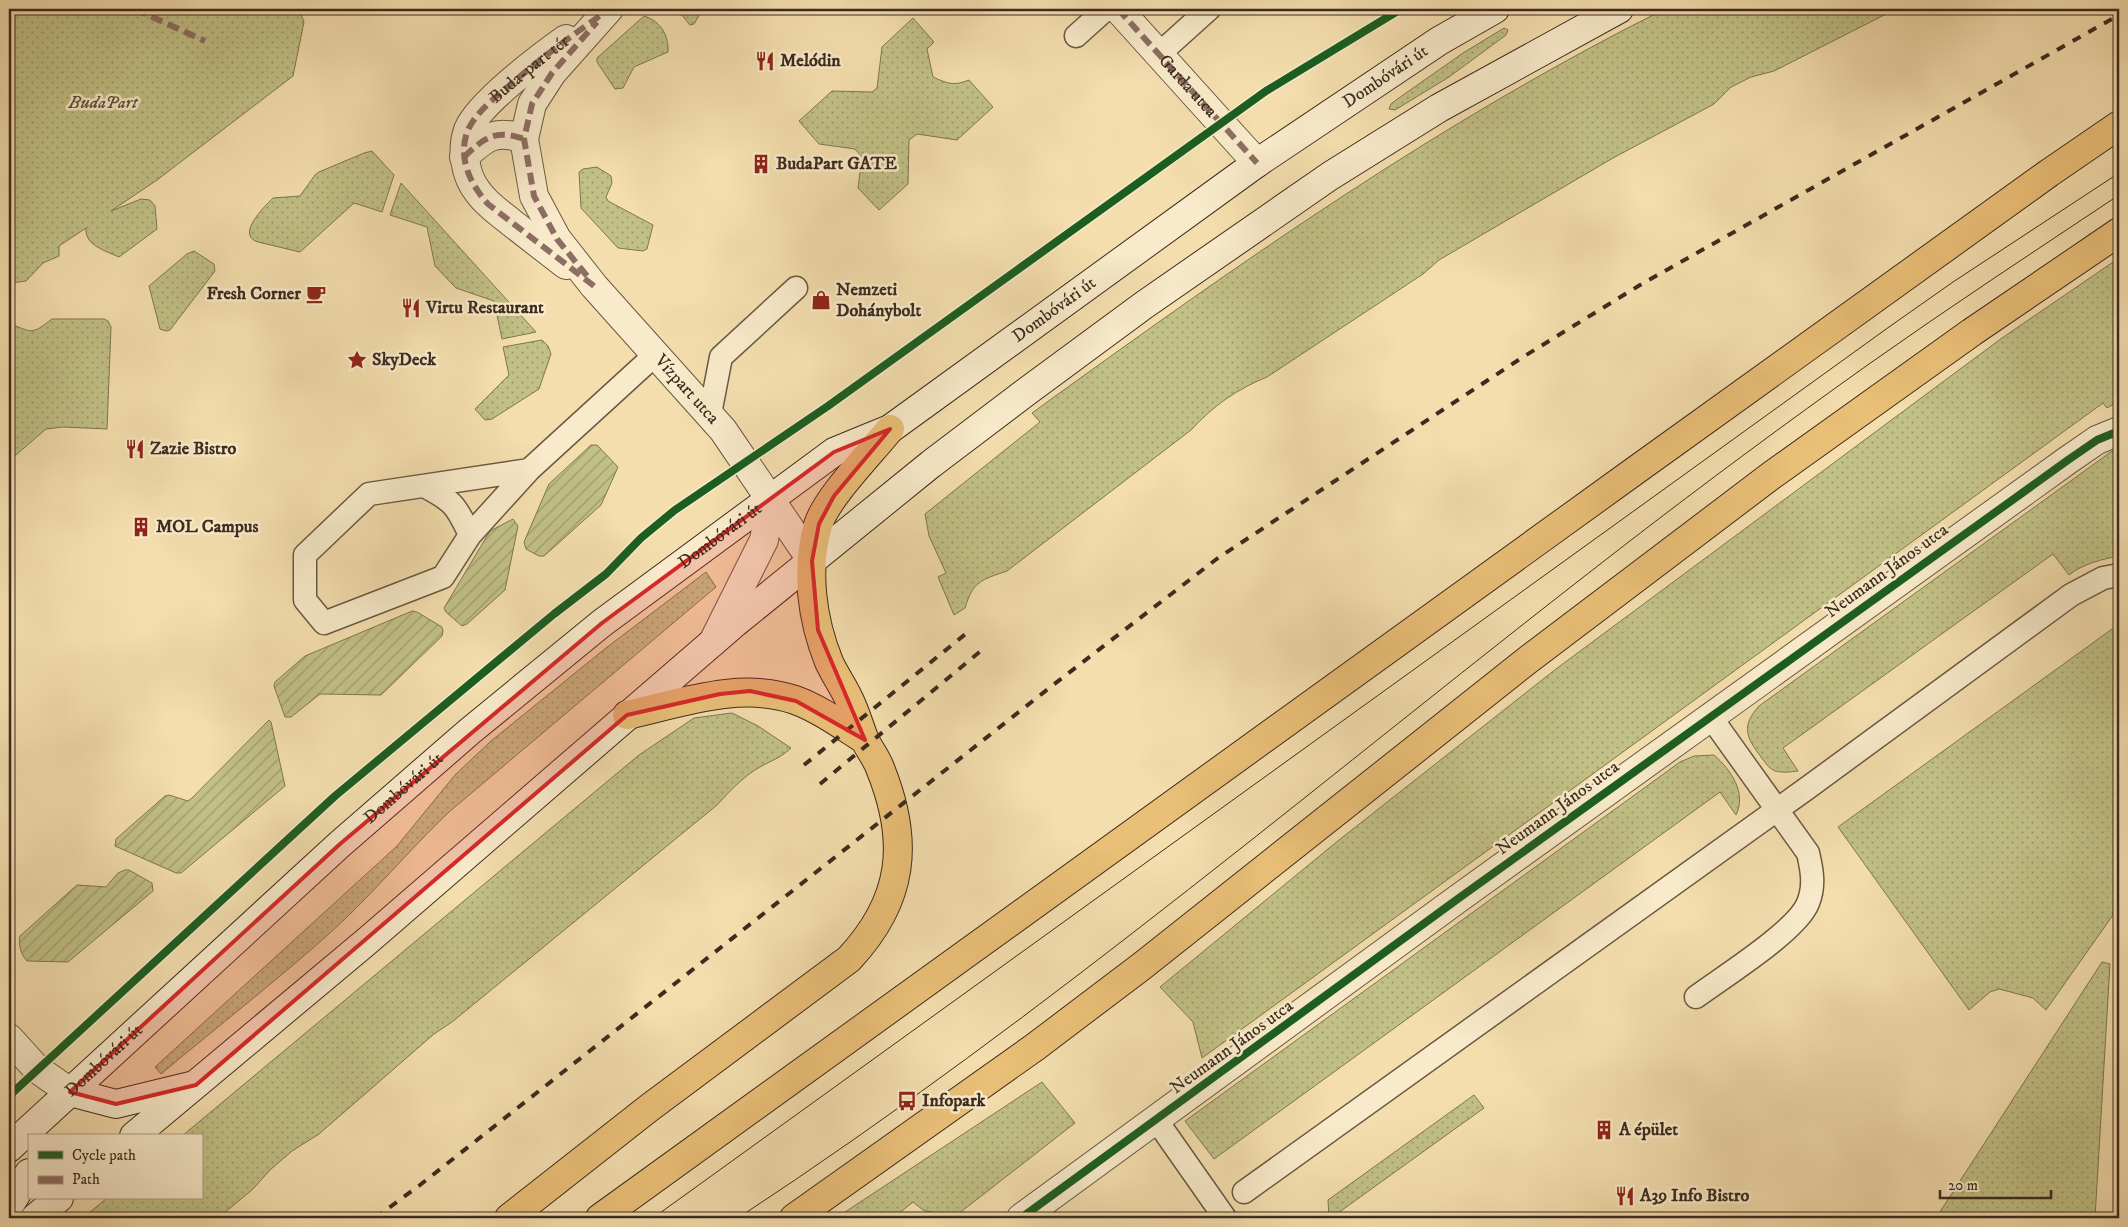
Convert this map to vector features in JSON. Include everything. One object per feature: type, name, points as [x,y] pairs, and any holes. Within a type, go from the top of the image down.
[{"type":"main road","name":"Buda-part tér","points":[[594,286],[557,239],[534,196],[524,139],[532,104],[552,73],[609,9]]},
{"type":"main road","name":"Buda-part tér","points":[[594,286],[488,204],[469,178],[464,157],[468,129],[481,112],[551,50],[609,9]]},
{"type":"main road","name":"Garda utca","points":[[1118,9],[1257,163]]},
{"type":"main road","name":"Dombóvári út","points":[[9,1148],[340,844],[470,731],[602,623],[834,452],[890,429],[1257,163],[1439,41],[1495,9]]},
{"type":"main road","points":[[136,1134],[366,942],[713,642],[931,464],[1152,300],[1330,176],[1439,108],[1619,9]]},
{"type":"main road","points":[[600,1218],[1644,464],[2049,173],[2119,125]]},
{"type":"main road","points":[[464,157],[474,147],[496,134],[509,134],[524,139]]},
{"type":"main road","points":[[794,1218],[1035,1046],[1142,966],[1529,659],[1757,487],[1972,332],[2119,232]]},
{"type":"main road","name":"Vízpart utca","points":[[594,286],[710,414],[771,499],[812,561]]},
{"type":"main road","points":[[509,1218],[649,1108],[849,959],[864,943],[889,901],[896,879],[898,851],[890,798],[880,767],[865,740],[849,698],[830,664],[818,630],[812,593],[812,561],[818,524],[834,496],[890,429]]},
{"type":"main road","name":"Neumann János utca","points":[[1021,1218],[1157,1121],[1458,898],[1710,716],[2068,460],[2097,440],[2119,431]]},
{"type":"main road","points":[[713,642],[764,540],[771,499]]},
{"type":"main road","points":[[627,716],[720,694],[750,691],[768,692],[796,701],[865,740]]},
{"type":"main road","points":[[9,1038],[38,1069],[70,1092],[116,1104],[196,1085]]},
{"type":"main road","points":[[49,1134],[70,1092]]},
{"type":"main road","points":[[9,1206],[28,1175]]},
{"type":"main road","points":[[35,1218],[57,1200]]},
{"type":"lane","points":[[1076,36],[1106,9]]},
{"type":"lane","points":[[1160,54],[1209,9]]},
{"type":"lane","points":[[710,414],[721,357],[796,288]]},
{"type":"lane","points":[[529,470],[369,494],[304,555],[304,600],[324,623],[443,577],[470,535],[529,470],[656,354]]},
{"type":"lane","points":[[424,486],[447,498],[458,509],[470,535]]},
{"type":"lane","points":[[1244,1192],[1777,810],[2072,595],[2104,578],[2119,575]]},
{"type":"lane","points":[[1696,997],[1791,927],[1808,902],[1813,877],[1808,853],[1710,716]]},
{"type":"lane","points":[[1157,1121],[1225,1218]]},
{"type":"highlighted area","points":[[890,429],[834,496],[819,524],[812,561],[818,630],[865,740],[796,701],[750,691],[720,694],[627,715],[196,1085],[116,1104],[70,1092],[340,844],[602,623],[834,452]]},
{"type":"green space","name":"BudaPart","points":[[9,9],[299,9],[304,22],[293,76],[157,180],[111,211],[141,199],[150,200],[155,206],[157,229],[119,257],[102,250],[92,243],[86,234],[86,228],[59,246],[59,256],[43,263],[26,281],[9,285]]},
{"type":"green space","points":[[677,9],[703,9],[694,24],[690,25]]},
{"type":"green space","points":[[1665,9],[1896,9],[1774,71],[1751,77],[1731,87],[1714,104],[1613,158],[1439,260],[1423,274],[1267,377],[1226,399],[1191,430],[1007,571],[979,583],[971,592],[965,608],[954,615],[938,577],[946,573],[929,536],[925,514],[1040,422],[1032,413],[1262,250],[1419,147],[1582,52]]},
{"type":"green space","points":[[644,16],[655,21],[663,30],[667,40],[668,52],[634,67],[623,88],[615,89],[597,62],[597,58]]},
{"type":"green space","points":[[913,18],[934,42],[927,49],[933,77],[951,83],[969,80],[993,107],[957,140],[917,134],[909,140],[908,184],[879,210],[858,188],[862,157],[855,149],[819,144],[799,121],[832,91],[872,92],[877,88],[882,47]]},
{"type":"green space","points":[[1504,28],[1508,30],[1506,35],[1449,77],[1395,110],[1389,109],[1396,100],[1463,53]]},
{"type":"green space","points":[[372,151],[394,175],[382,212],[354,203],[300,252],[258,242],[252,238],[250,233],[254,220],[273,198],[300,196],[319,172]]},
{"type":"green space","points":[[597,167],[611,176],[612,183],[606,197],[608,201],[653,225],[647,249],[643,251],[618,248],[581,208],[579,172],[583,169]]},
{"type":"green space","points":[[401,183],[536,332],[502,339],[494,301],[456,288],[435,266],[427,227],[390,215]]},
{"type":"green space","points":[[194,251],[214,264],[215,271],[170,330],[160,329],[149,286],[187,254]]},
{"type":"green space","points":[[2119,258],[2119,401],[2107,408],[2103,403],[1202,1058],[1193,1022],[1160,987],[1339,840],[1556,669],[2002,338]]},
{"type":"green space","points":[[52,319],[104,319],[108,321],[111,327],[107,429],[63,427],[46,429],[9,461],[9,323],[32,331],[40,328]]},
{"type":"green space","points":[[542,340],[548,346],[551,354],[539,389],[492,419],[485,420],[475,409],[509,375],[503,347]]},
{"type":"green space","points":[[591,445],[597,445],[618,467],[601,505],[544,556],[539,556],[526,549],[524,542],[549,484]]},
{"type":"green space","points":[[2119,446],[2119,556],[2086,565],[2069,575],[2053,554],[1783,748],[1798,771],[1778,772],[1767,765],[1756,750],[1748,732],[1750,720],[1759,706]]},
{"type":"green space","points":[[513,519],[518,526],[505,590],[467,624],[462,626],[444,608],[490,531]]},
{"type":"green space","points":[[706,572],[716,587],[449,812],[361,904],[330,933],[161,1074],[155,1067],[397,846],[455,775],[491,741],[606,648]]},
{"type":"green space","points":[[412,611],[442,627],[442,636],[381,695],[320,694],[291,717],[285,717],[274,686],[275,682],[305,656]]},
{"type":"green space","points":[[2119,624],[2119,834],[2113,915],[2046,1010],[2033,998],[1999,989],[1990,992],[1969,1010],[1838,827]]},
{"type":"green space","points":[[732,713],[758,726],[791,748],[744,778],[717,805],[452,1022],[434,1034],[319,1134],[292,1151],[270,1170],[253,1189],[218,1218],[83,1218],[105,1200],[202,1200],[202,1134],[184,1134],[639,755],[694,718]]},
{"type":"green space","points":[[269,720],[285,786],[181,873],[176,873],[115,846],[116,839],[165,796],[169,795],[188,801],[192,798]]},
{"type":"green space","points":[[1714,755],[1731,775],[1738,790],[1740,798],[1736,815],[1720,792],[1214,1159],[1185,1121],[1680,762],[1694,756]]},
{"type":"green space","points":[[129,870],[152,883],[153,891],[68,962],[27,961],[20,949],[20,936],[77,885],[106,887],[118,873]]},
{"type":"green space","points":[[2102,962],[2110,964],[2095,1218],[1936,1218]]},
{"type":"green space","points":[[1042,1082],[1075,1123],[953,1218],[923,1210],[913,1202],[893,1218],[836,1218]]},
{"type":"green space","points":[[1474,1095],[1484,1108],[1329,1218],[1328,1200]]},
{"type":"tram line","points":[[653,1218],[1889,327],[1953,282],[2119,173]]},
{"type":"tram line","points":[[738,1218],[853,1140],[967,1059],[1078,975],[1516,630],[1746,453],[1900,342],[2119,195]]},
{"type":"railway","points":[[375,1218],[420,1185],[1053,685],[1218,558],[1523,357],[1640,285],[2119,15]]},
{"type":"railway","points":[[804,765],[968,632]]},
{"type":"railway","points":[[820,784],[982,650]]},
{"type":"marked path","points":[[135,9],[205,41]]},
{"type":"marked path","points":[[1118,9],[1257,163]]},
{"type":"marked path","points":[[594,286],[488,204],[471,179],[467,170],[464,150],[468,130],[487,105],[570,37],[608,10]]},
{"type":"marked path","points":[[587,276],[557,239],[534,196],[524,139],[532,104],[552,73],[597,22]]},
{"type":"marked path","points":[[464,157],[478,144],[491,137],[506,135],[524,139]]},
{"type":"cycle path","points":[[9,1096],[335,796],[554,614],[606,574],[641,538],[675,510],[828,406],[1266,91],[1401,9]]},
{"type":"cycle path","points":[[1021,1218],[1459,898],[2068,460],[2097,440],[2119,431]]},
{"type":"place","name":"Melódin","points":[[765,61]]},
{"type":"place","name":"BudaPart GATE","points":[[761,164]]},
{"type":"place","name":"Fresh Corner","points":[[316,294]]},
{"type":"place","name":"Nemzeti Dohánybolt","points":[[821,300]]},
{"type":"place","name":"Virtu Restaurant","points":[[411,308]]},
{"type":"place","name":"SkyDeck","points":[[357,360]]},
{"type":"place","name":"Zazie Bistro","points":[[135,449]]},
{"type":"place","name":"MOL Campus","points":[[141,527]]},
{"type":"place","name":"Infopark","points":[[907,1101]]},
{"type":"place","name":"A épület","points":[[1604,1130]]},
{"type":"place","name":"A39 Info Bistro","points":[[1625,1196]]}]
